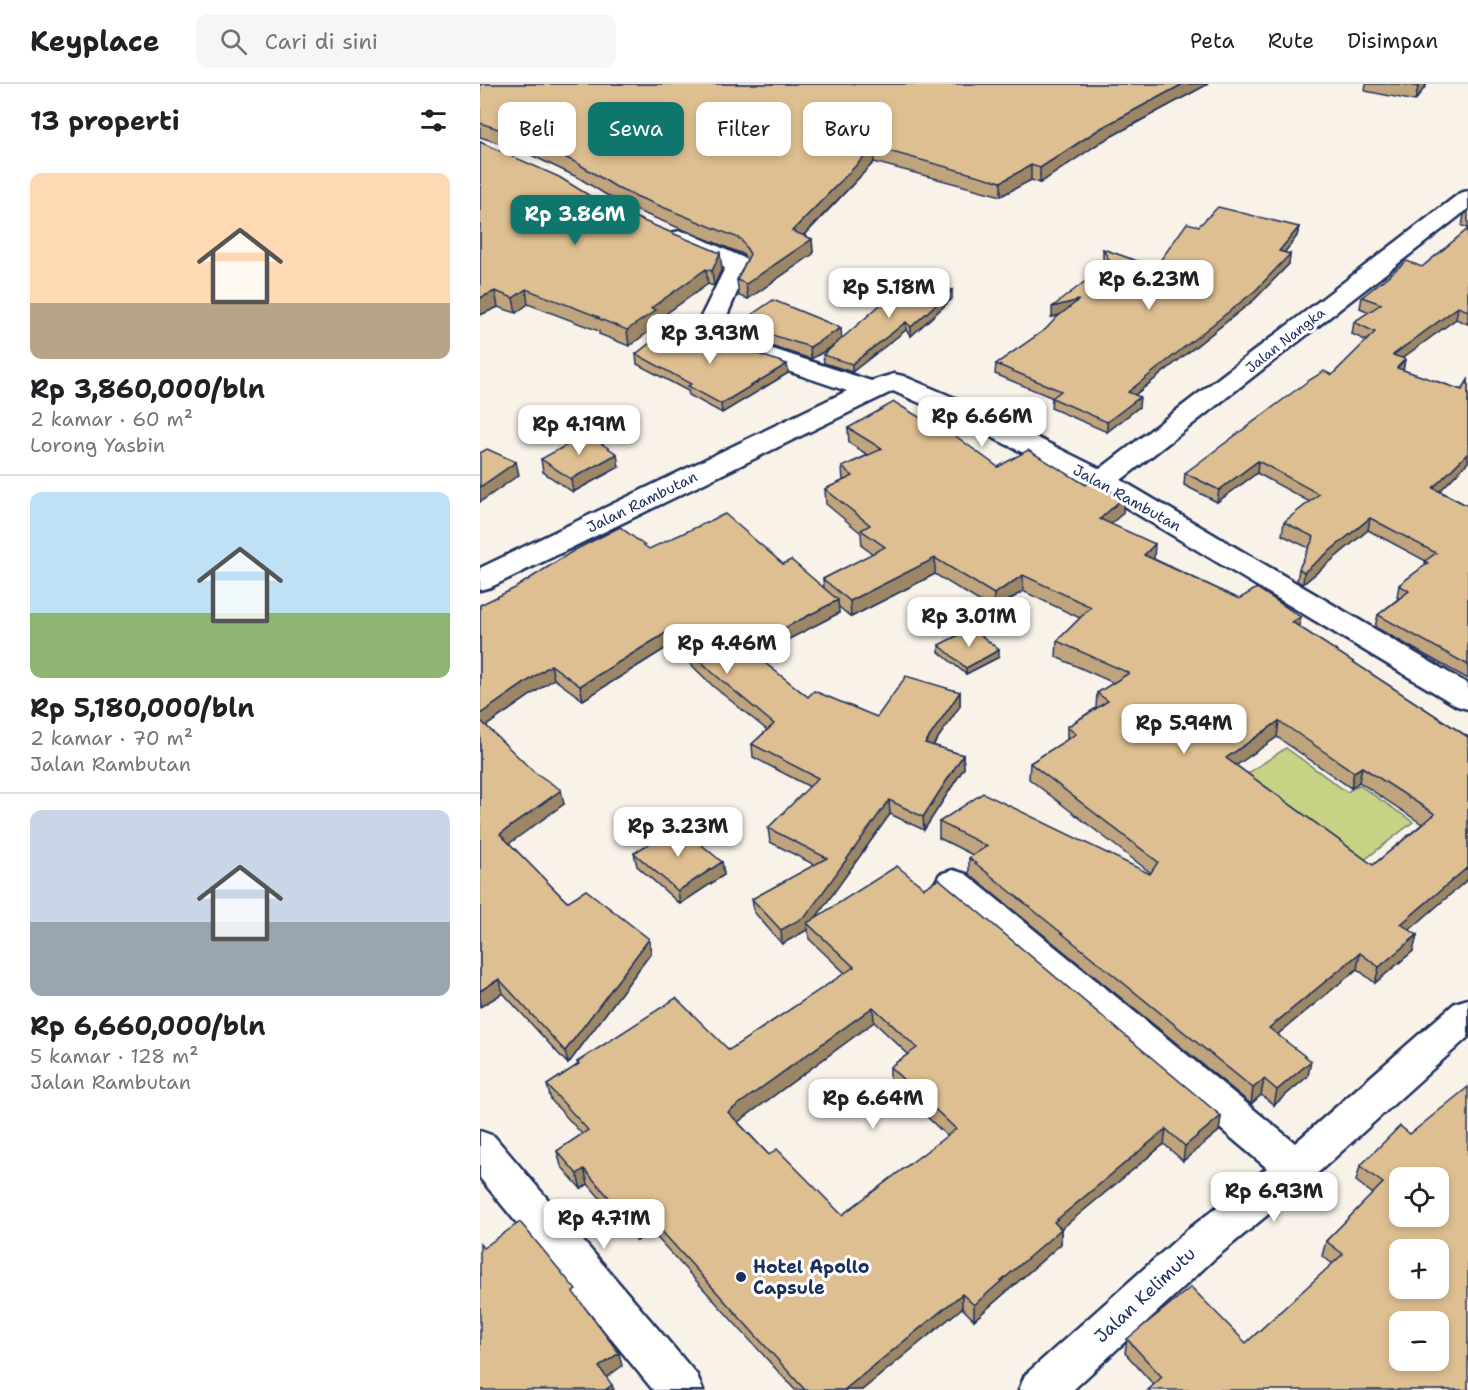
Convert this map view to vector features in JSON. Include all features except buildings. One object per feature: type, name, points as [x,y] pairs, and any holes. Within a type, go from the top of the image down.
[{"type":"street","name":"Jalan Nangka","points":[[1102,481],[1468,198]]},
{"type":"street","points":[[658,231],[697,245],[736,264],[737,268],[707,331],[710,337],[871,390]]},
{"type":"street","name":"Jalan Rambutan","points":[[480,580],[889,383],[904,385],[1102,481],[1468,698]]},
{"type":"street","points":[[953,883],[1296,1168]]},
{"type":"street","name":"Jalan Kelimutu","points":[[1041,1390],[1200,1245],[1296,1168],[1468,1014]]},
{"type":"street","points":[[480,1148],[681,1390]]},
{"type":"green space","points":[[1286,748],[1347,792],[1359,785],[1413,822],[1359,864],[1241,778]]},
{"type":"place","name":"Hotel Apollo Capsule","points":[[741,1277]]}]
